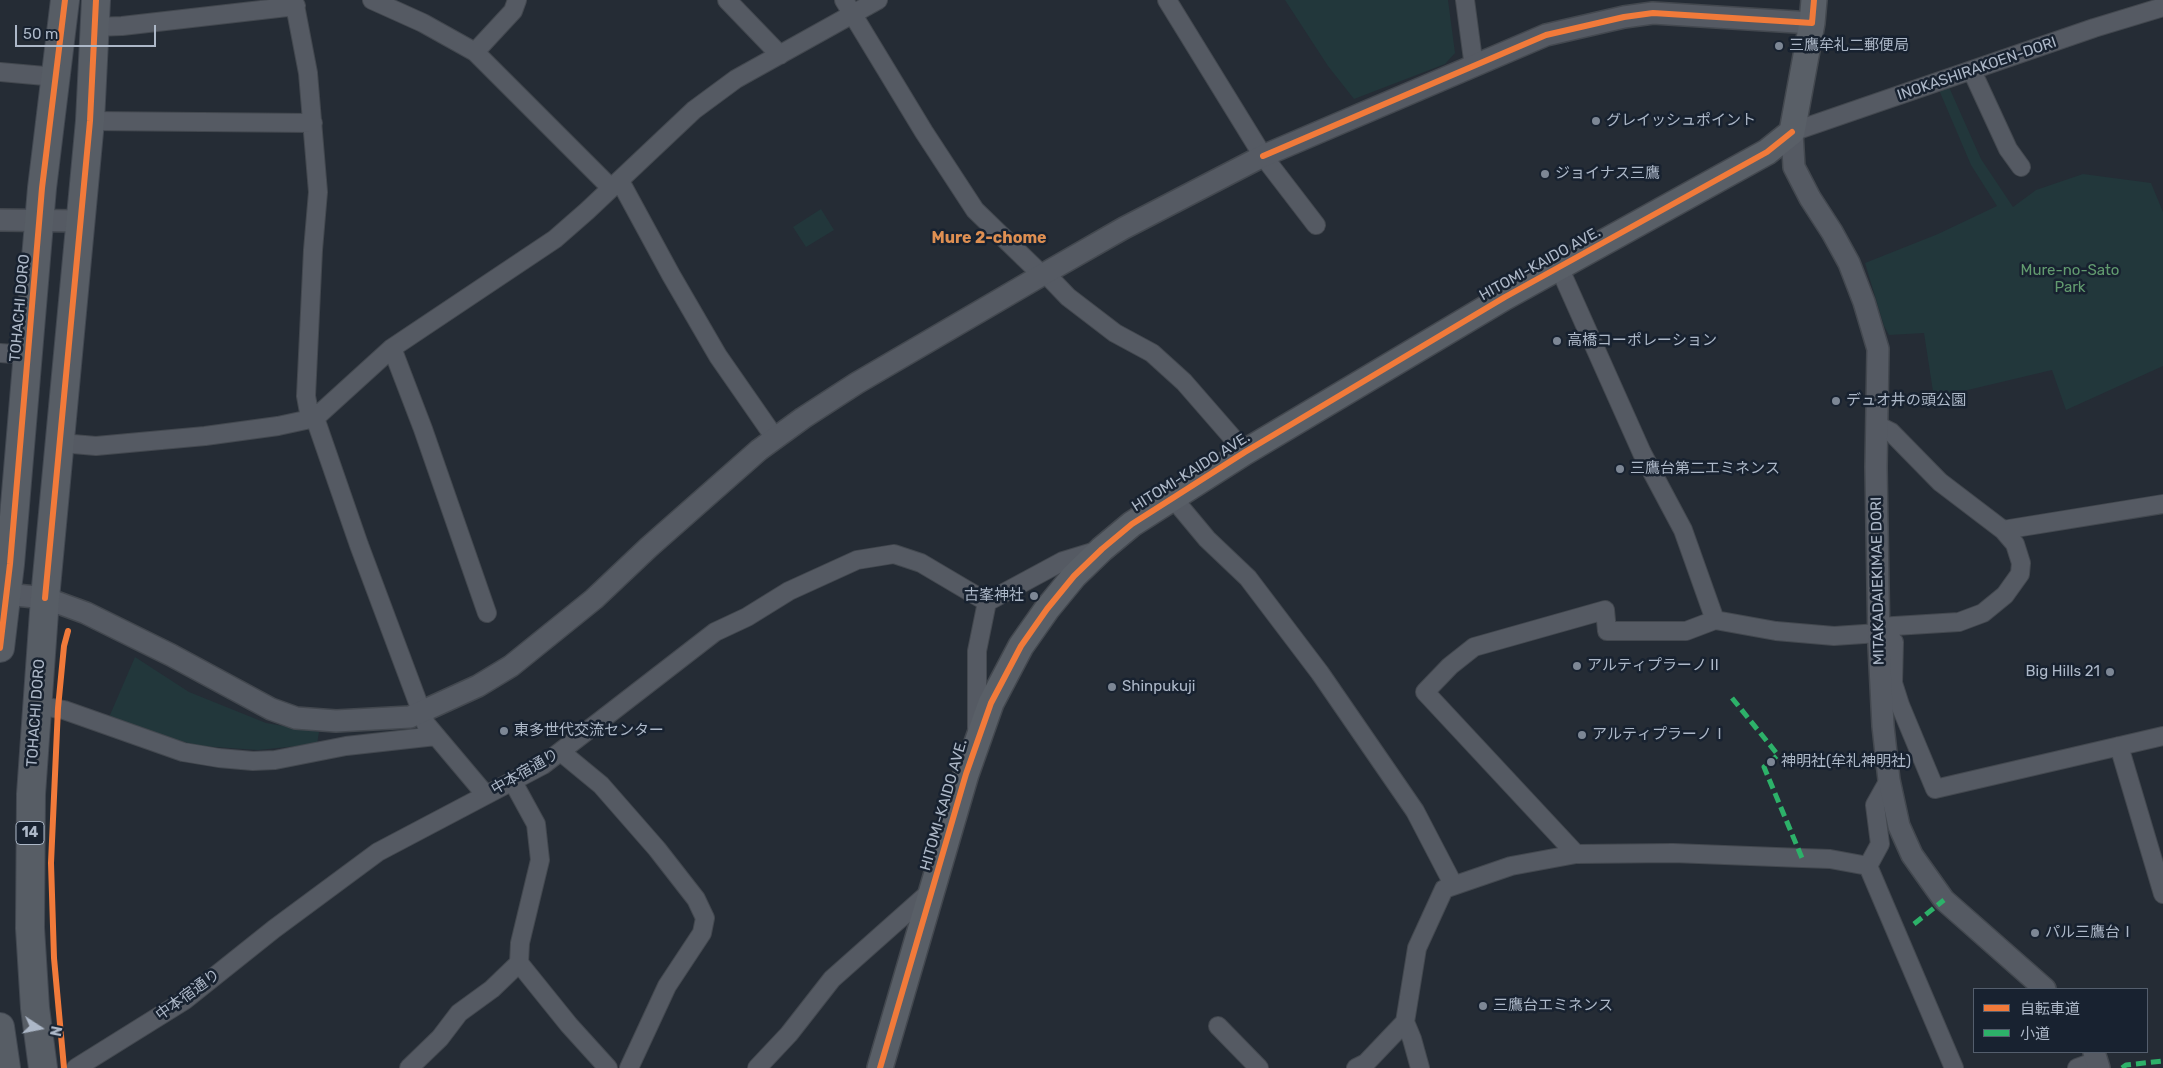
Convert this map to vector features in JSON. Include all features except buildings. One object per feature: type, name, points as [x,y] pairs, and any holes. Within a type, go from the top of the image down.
[{"type":"main road","name":"TOHACHI DORO","points":[[0,648],[40,220],[65,0]]},
{"type":"main road","points":[[1792,132],[1813,12]]},
{"type":"main road","name":"TOHACHI DORO","points":[[42,1068],[35,1008],[30,928],[31,794],[45,598],[90,121],[95,13]]},
{"type":"main road","name":"HITOMI-KAIDO AVE.","points":[[887,1064],[932,891],[976,739],[991,703],[1021,646],[1047,609],[1074,576],[1132,524],[1244,452],[1340,397],[1415,349],[1767,152],[1792,132]]},
{"type":"main road","points":[[0,1027],[6,1068]]},
{"type":"street","points":[[372,0],[423,23],[475,52],[615,185],[718,356],[775,438]]},
{"type":"street","points":[[475,52],[513,11],[517,0]]},
{"type":"street","points":[[727,0],[780,54]]},
{"type":"street","points":[[844,0],[924,132],[975,210],[1068,297],[1115,333],[1152,353],[1184,382],[1244,452]]},
{"type":"street","points":[[61,444],[96,446],[205,436],[278,426],[313,418],[392,348],[555,239],[694,110],[736,79],[878,0]]},
{"type":"street","points":[[1167,0],[1263,156],[1316,225]]},
{"type":"street","points":[[1466,0],[1474,66]]},
{"type":"street","points":[[95,13],[122,26],[295,3],[308,73],[318,192],[313,250],[306,396],[426,724],[485,794]]},
{"type":"street","name":"INOKASHIRAKOEN-DORI","points":[[1792,132],[2163,7]]},
{"type":"street","points":[[6,594],[45,598],[86,613],[171,655],[271,709],[296,718],[336,721],[410,716],[478,686],[511,666],[594,599],[648,547],[775,438],[857,384],[1124,228],[1263,156],[1546,36],[1624,17],[1653,13],[1813,12]]},
{"type":"street","points":[[1972,70],[2008,149],[2021,166]]},
{"type":"street","points":[[0,72],[56,77]]},
{"type":"street","points":[[90,121],[313,123]]},
{"type":"street","name":"MITAKADAIEKIMAE DORI","points":[[1792,132],[1794,167],[1810,198],[1849,263],[1870,321],[1878,350],[1876,467],[1883,726],[1889,780],[1899,826],[1912,855],[1944,900],[2044,988]]},
{"type":"street","points":[[0,220],[80,221]]},
{"type":"street","points":[[1559,267],[1642,453],[1682,530],[1715,620]]},
{"type":"street","points":[[392,348],[423,428],[487,613]]},
{"type":"street","points":[[0,353],[28,355]]},
{"type":"street","points":[[1576,854],[1425,692],[1450,666],[1474,647],[1605,610],[1607,631],[1686,631],[1715,620],[1776,631],[1834,636],[1959,622],[1983,613],[2005,595],[2020,574],[2021,563],[2015,544],[2003,530],[1940,482],[1891,432],[1877,425]]},
{"type":"street","points":[[1172,497],[1207,539],[1248,578],[1320,673],[1415,812],[1453,884]]},
{"type":"street","points":[[2003,530],[2163,504]]},
{"type":"street","points":[[976,739],[977,651],[987,602],[1063,561],[1102,549]]},
{"type":"street","name":"中本宿通り","points":[[76,1068],[185,1000],[274,929],[378,852],[485,794],[513,782],[561,752],[715,632],[747,617],[789,591],[857,560],[894,554],[921,563],[987,602]]},
{"type":"street","points":[[1879,630],[1894,642],[1893,683],[1900,705],[1935,789],[2163,736]]},
{"type":"street","points":[[36,705],[72,712],[183,752],[219,758],[275,760],[346,746],[436,736]]},
{"type":"street","points":[[2119,746],[2163,894]]},
{"type":"street","points":[[561,752],[601,785],[657,849],[696,899],[705,918],[702,933],[667,986],[629,1068]]},
{"type":"street","points":[[1868,866],[1880,844],[1875,804],[1889,780]]},
{"type":"street","points":[[513,782],[536,824],[540,860],[520,942],[519,963],[569,1025],[608,1068]]},
{"type":"street","points":[[1420,1068],[1405,1022],[1417,948],[1444,889],[1453,884],[1511,866],[1576,854],[1673,853],[1762,856],[1830,859],[1868,866]]},
{"type":"street","points":[[1868,866],[1954,1068]]},
{"type":"street","points":[[756,1068],[789,1034],[832,979],[932,891]]},
{"type":"street","points":[[409,1068],[440,1038],[459,1013],[492,989],[519,963]]},
{"type":"street","points":[[1356,1068],[1366,1063],[1405,1022]]},
{"type":"street","points":[[1218,1026],[1259,1068]]},
{"type":"green space","points":[[1285,0],[1448,0],[1455,53],[1445,64],[1354,99],[1328,66]]},
{"type":"green space","name":"Mure-no-Sato Park","points":[[1949,87],[1981,159],[2013,207],[2036,190],[2083,174],[2151,183],[2163,212],[2163,366],[2066,410],[2052,370],[1934,398],[1924,333],[1889,335],[1884,326],[1865,263],[1938,234],[1997,206],[1971,165],[1939,90]]},
{"type":"green space","points":[[821,209],[834,230],[806,247],[793,227]]},
{"type":"green space","points":[[135,657],[189,692],[266,723],[319,732],[317,744],[258,750],[200,746],[107,722]]},
{"type":"marked path","points":[[1732,698],[1778,755],[1764,767],[1802,858]]},
{"type":"marked path","points":[[1914,924],[1944,900]]},
{"type":"marked path","points":[[2122,1068],[2126,1065],[2163,1061]]},
{"type":"cycle path","points":[[0,648],[10,564],[42,188],[65,0]]},
{"type":"cycle path","points":[[45,598],[90,121],[96,0]]},
{"type":"cycle path","points":[[1263,156],[1546,35],[1624,17],[1653,13],[1812,23],[1814,0]]},
{"type":"cycle path","points":[[880,1068],[966,774],[991,703],[1021,646],[1047,609],[1074,576],[1132,524],[1245,452],[1505,297],[1767,152],[1792,132]]},
{"type":"cycle path","points":[[64,1068],[54,958],[51,863],[58,708],[64,646],[68,631]]},
{"type":"place","name":"三鷹牟礼二郵便局","points":[[1779,46]]},
{"type":"place","name":"グレイッシュポイント","points":[[1596,121]]},
{"type":"place","name":"ジョイナス三鷹","points":[[1545,174]]},
{"type":"place","name":"高橋コーポレーション","points":[[1557,341]]},
{"type":"place","name":"デュオ井の頭公園","points":[[1836,401]]},
{"type":"place","name":"三鷹台第二エミネンス","points":[[1620,469]]},
{"type":"place","name":"古峯神社","points":[[1034,596]]},
{"type":"place","name":"アルティプラーノⅡ","points":[[1577,666]]},
{"type":"place","name":"Big Hills 21","points":[[2110,672]]},
{"type":"place","name":"Shinpukuji","points":[[1112,687]]},
{"type":"place","name":"東多世代交流センター","points":[[504,731]]},
{"type":"place","name":"アルティプラーノⅠ","points":[[1582,735]]},
{"type":"place","name":"神明社(牟礼神明社)","points":[[1771,762]]},
{"type":"place","name":"パル三鷹台Ⅰ","points":[[2035,933]]},
{"type":"place","name":"三鷹台エミネンス","points":[[1483,1006]]},
{"type":"district","name":"Mure 2-chome","points":[[989,238]]}]
